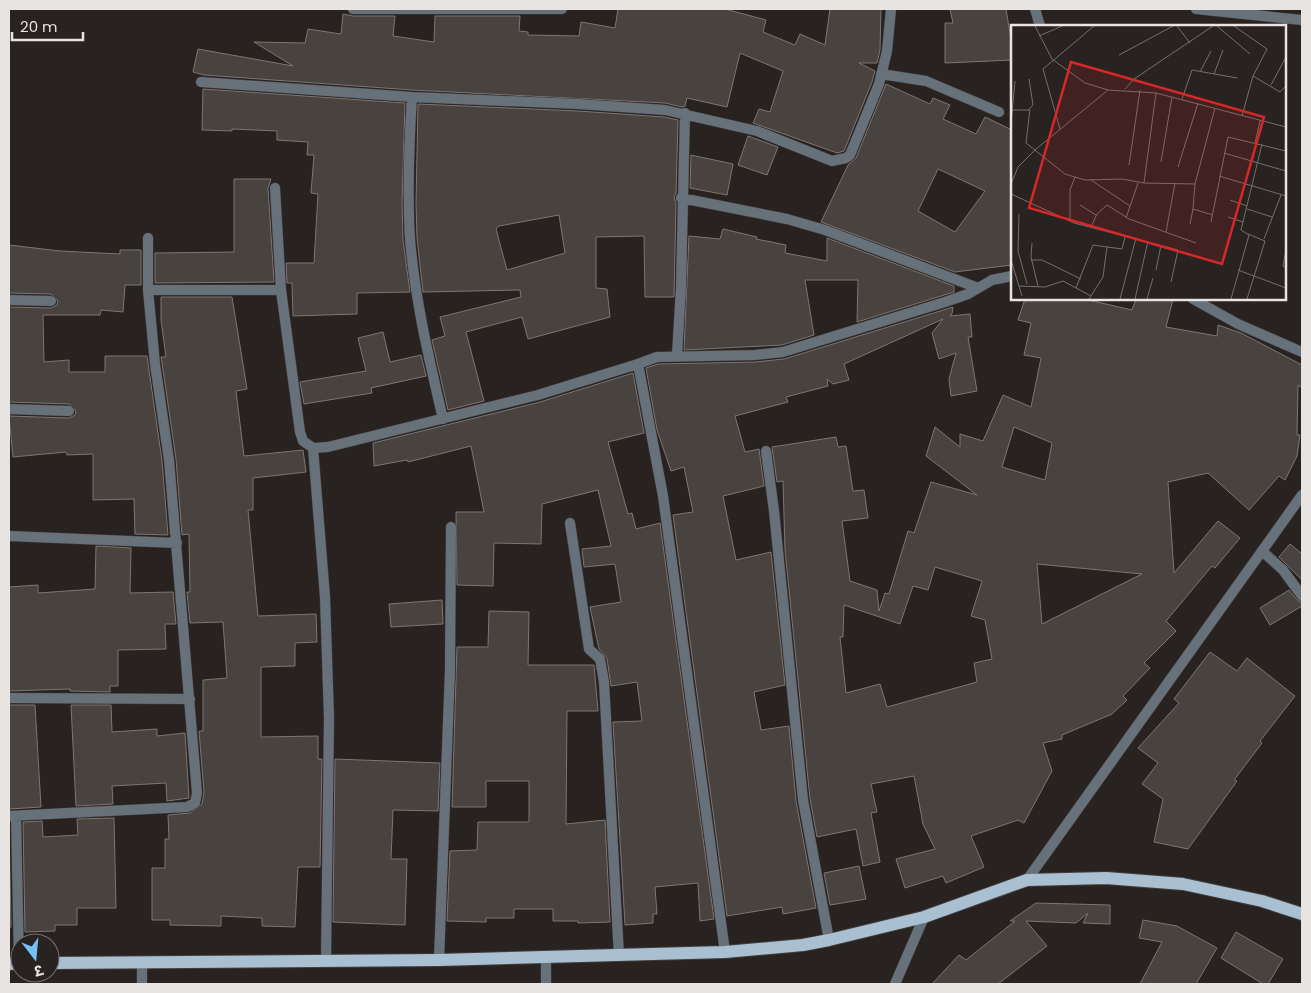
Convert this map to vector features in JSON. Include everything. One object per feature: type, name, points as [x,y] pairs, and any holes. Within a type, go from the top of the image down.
[{"type":"main road","points":[[60,963],[326,962],[725,952],[804,945],[829,940],[924,917],[1027,880],[1106,878],[1183,884],[1262,901],[1302,914]]},
{"type":"street","points":[[353,9],[562,9]]},
{"type":"street","points":[[201,82],[412,97],[578,104],[685,113],[764,134],[832,161],[840,160],[850,154],[881,74],[887,51],[891,9]]},
{"type":"street","points":[[1035,9],[1040,25]]},
{"type":"street","points":[[1196,9],[1302,20]]},
{"type":"street","points":[[881,74],[926,81],[999,112]]},
{"type":"street","points":[[412,97],[408,191],[410,240],[424,338],[443,419]]},
{"type":"street","points":[[677,355],[685,113]]},
{"type":"street","points":[[275,188],[281,290],[300,432],[304,441],[313,448],[328,447],[538,395],[638,364],[657,356],[755,355],[783,352],[945,302],[992,280],[1011,276]]},
{"type":"street","points":[[681,198],[797,222],[862,243],[978,288]]},
{"type":"street","points":[[18,933],[12,816],[187,807],[195,804],[197,793],[190,699],[169,460],[155,364],[148,290],[148,238]]},
{"type":"street","points":[[148,290],[281,290]]},
{"type":"street","points":[[9,300],[51,301]]},
{"type":"street","points":[[1195,300],[1238,324],[1302,352]]},
{"type":"street","points":[[638,364],[663,496],[725,952]]},
{"type":"street","points":[[9,409],[69,410]]},
{"type":"street","points":[[313,448],[325,597],[329,718],[326,962]]},
{"type":"street","points":[[766,451],[774,511],[803,800],[829,940]]},
{"type":"street","points":[[1027,880],[1302,495]]},
{"type":"street","points":[[570,523],[588,648],[600,660],[604,682],[619,956]]},
{"type":"street","points":[[439,960],[450,670],[451,527]]},
{"type":"street","points":[[9,536],[176,543]]},
{"type":"street","points":[[1262,551],[1283,570],[1302,596]]},
{"type":"street","points":[[9,698],[190,699]]},
{"type":"street","points":[[895,984],[924,917]]},
{"type":"street","points":[[546,957],[546,984]]},
{"type":"street","points":[[142,963],[142,984]]},
{"type":"building","points":[[618,9],[725,9],[766,20],[763,32],[795,45],[800,34],[825,45],[830,9],[881,9],[880,50],[877,63],[859,63],[875,71],[844,151],[837,153],[753,123],[759,109],[770,112],[783,71],[740,53],[727,107],[687,98],[685,106],[682,107],[665,103],[412,90],[204,75],[193,72],[198,49],[293,66],[254,42],[305,43],[308,29],[341,34],[343,14],[353,16],[395,16],[393,36],[434,42],[435,16],[520,16],[519,31],[528,32],[528,35],[579,36],[581,22],[615,28]]},
{"type":"building","points":[[950,9],[1006,9],[1011,39],[1011,60],[945,63],[945,23],[953,23]]},
{"type":"building","points":[[886,84],[930,104],[933,98],[950,105],[943,119],[976,134],[985,117],[1011,130],[1011,265],[955,272],[821,222],[848,165],[856,158]],"holes":[[[938,169],[985,191],[955,232],[918,211]]]},
{"type":"building","points":[[203,89],[405,103],[402,203],[403,240],[410,292],[357,293],[357,314],[293,316],[292,283],[287,283],[286,263],[314,263],[318,194],[311,193],[314,155],[307,155],[308,142],[277,140],[277,131],[202,130]]},
{"type":"building","points":[[418,104],[578,111],[664,117],[678,120],[676,193],[674,197],[676,203],[674,297],[645,297],[644,236],[596,237],[596,288],[607,289],[610,317],[528,339],[522,317],[466,332],[484,401],[448,410],[432,340],[445,336],[440,317],[521,297],[520,290],[423,292],[417,238]],"holes":[[[559,215],[565,253],[507,270],[496,229],[499,226]]]},
{"type":"building","points":[[748,136],[778,147],[767,175],[738,165]]},
{"type":"building","points":[[691,155],[733,164],[727,195],[690,188]]},
{"type":"building","points":[[234,179],[271,179],[268,188],[274,282],[155,283],[155,253],[234,252]]},
{"type":"building","points":[[723,229],[757,237],[756,239],[786,245],[785,253],[827,261],[827,238],[954,286],[954,292],[857,322],[858,280],[805,280],[814,335],[782,345],[684,350],[689,236],[720,239]]},
{"type":"building","points":[[9,245],[60,251],[120,254],[120,250],[141,250],[141,285],[125,285],[123,312],[101,310],[100,315],[43,315],[44,362],[69,360],[69,372],[105,372],[105,356],[147,356],[162,461],[168,535],[135,534],[134,499],[93,500],[93,454],[67,455],[66,452],[13,457],[9,416],[69,418],[75,415],[76,411],[69,404],[9,402],[9,307],[51,308],[57,305],[58,301],[51,294],[9,293]]},
{"type":"building","points":[[161,297],[232,297],[247,389],[236,391],[244,456],[303,450],[306,472],[253,478],[253,510],[248,510],[258,616],[316,614],[317,642],[295,643],[295,666],[261,667],[261,737],[318,736],[318,759],[322,759],[320,867],[298,867],[295,927],[262,926],[262,918],[221,916],[221,926],[170,925],[170,920],[152,920],[152,868],[165,868],[165,839],[169,839],[168,815],[190,813],[202,804],[204,792],[199,731],[203,731],[203,680],[227,678],[223,622],[190,623],[187,592],[190,592],[189,534],[182,535],[176,459],[161,357],[166,357],[161,320]]},
{"type":"building","points":[[1025,300],[1088,300],[1132,310],[1136,300],[1173,300],[1166,327],[1217,336],[1218,325],[1241,333],[1302,365],[1302,388],[1298,385],[1297,435],[1300,435],[1297,456],[1285,480],[1279,476],[1249,510],[1208,473],[1168,482],[1174,573],[1218,521],[1240,538],[1215,568],[1212,566],[1166,621],[1176,631],[1144,663],[1150,668],[1123,696],[1127,700],[1112,714],[1062,735],[1062,739],[1043,743],[1052,771],[1024,823],[1018,820],[971,836],[984,867],[946,883],[943,876],[905,888],[896,859],[935,849],[923,824],[914,776],[871,784],[877,812],[871,813],[880,862],[863,866],[856,829],[817,837],[810,799],[785,550],[783,481],[777,482],[772,447],[836,437],[838,447],[846,446],[853,491],[864,490],[868,518],[842,521],[850,581],[877,590],[879,611],[885,593],[889,594],[908,531],[914,533],[931,482],[977,495],[926,456],[935,427],[960,447],[960,434],[983,441],[1003,395],[1031,407],[1041,358],[1024,355],[1031,323],[1018,320]],"holes":[[[1014,427],[1052,443],[1045,480],[1002,467]],[[1037,564],[1142,574],[1042,624]],[[935,567],[982,581],[971,616],[985,620],[992,659],[974,663],[977,682],[887,707],[880,684],[846,693],[840,637],[843,637],[844,605],[900,624],[913,586],[928,590]]]},
{"type":"building","points":[[953,307],[950,316],[970,314],[972,337],[968,337],[977,391],[951,396],[949,379],[956,353],[939,359],[932,333],[943,319],[844,364],[849,380],[833,384],[827,379],[828,386],[786,397],[788,402],[735,416],[745,452],[759,449],[764,486],[723,496],[736,560],[771,552],[785,685],[754,692],[761,730],[789,726],[796,801],[816,908],[783,914],[782,907],[727,916],[673,515],[693,512],[684,467],[671,471],[657,430],[646,368],[658,364],[755,362],[784,359]]},
{"type":"building","points":[[383,332],[390,362],[421,355],[426,376],[371,388],[372,393],[304,404],[300,382],[366,371],[358,338]]},
{"type":"building","points":[[633,373],[644,433],[608,442],[628,514],[632,513],[636,529],[660,523],[714,919],[700,921],[698,883],[655,887],[657,914],[653,914],[653,923],[625,925],[613,722],[642,721],[637,682],[611,686],[607,658],[599,649],[590,607],[621,602],[615,564],[584,567],[582,549],[611,546],[598,490],[542,504],[541,544],[494,543],[493,586],[457,585],[456,512],[484,512],[471,446],[408,462],[407,460],[374,466],[373,443],[540,402]]},
{"type":"building","points":[[1290,544],[1302,554],[1302,580],[1279,557]]},
{"type":"building","points":[[96,546],[131,548],[130,593],[173,592],[176,624],[165,624],[166,649],[118,650],[118,686],[110,686],[110,692],[70,691],[70,689],[9,691],[9,587],[38,585],[38,593],[95,589]]},
{"type":"building","points":[[1289,590],[1302,603],[1302,606],[1270,625],[1260,608]]},
{"type":"building","points":[[442,600],[443,624],[391,627],[389,604]]},
{"type":"building","points":[[489,611],[529,612],[528,665],[594,665],[598,711],[567,711],[566,824],[605,820],[610,922],[578,923],[578,921],[553,921],[553,909],[514,909],[514,918],[486,918],[486,922],[447,921],[450,851],[477,850],[478,822],[529,822],[529,781],[486,781],[486,807],[452,807],[457,647],[488,647]]},
{"type":"building","points":[[1210,652],[1237,671],[1247,658],[1295,696],[1260,741],[1262,743],[1234,780],[1237,781],[1188,849],[1154,842],[1163,799],[1142,784],[1158,763],[1138,748],[1179,703],[1174,699]]},
{"type":"building","points":[[9,705],[35,705],[41,807],[9,809]]},
{"type":"building","points":[[71,705],[111,705],[112,732],[157,729],[157,736],[185,733],[189,798],[167,801],[166,783],[112,786],[113,804],[76,806]]},
{"type":"building","points":[[335,759],[440,763],[438,811],[393,810],[391,859],[407,859],[405,925],[333,922]]},
{"type":"building","points":[[114,818],[116,908],[77,908],[77,925],[55,925],[55,931],[25,932],[23,822],[42,821],[43,837],[78,835],[77,819]]},
{"type":"building","points":[[9,823],[11,927],[9,928]]},
{"type":"building","points":[[859,866],[866,899],[830,905],[824,873]]},
{"type":"building","points":[[1036,903],[1110,905],[1110,924],[1083,923],[1088,913],[1076,923],[1026,921],[1047,946],[998,984],[932,984],[959,955],[966,960],[1015,921],[1010,921]]},
{"type":"building","points":[[1143,920],[1177,926],[1217,948],[1196,984],[1140,984],[1162,942],[1139,938]]},
{"type":"building","points":[[1236,932],[1283,959],[1268,984],[1263,984],[1221,958]]}]
